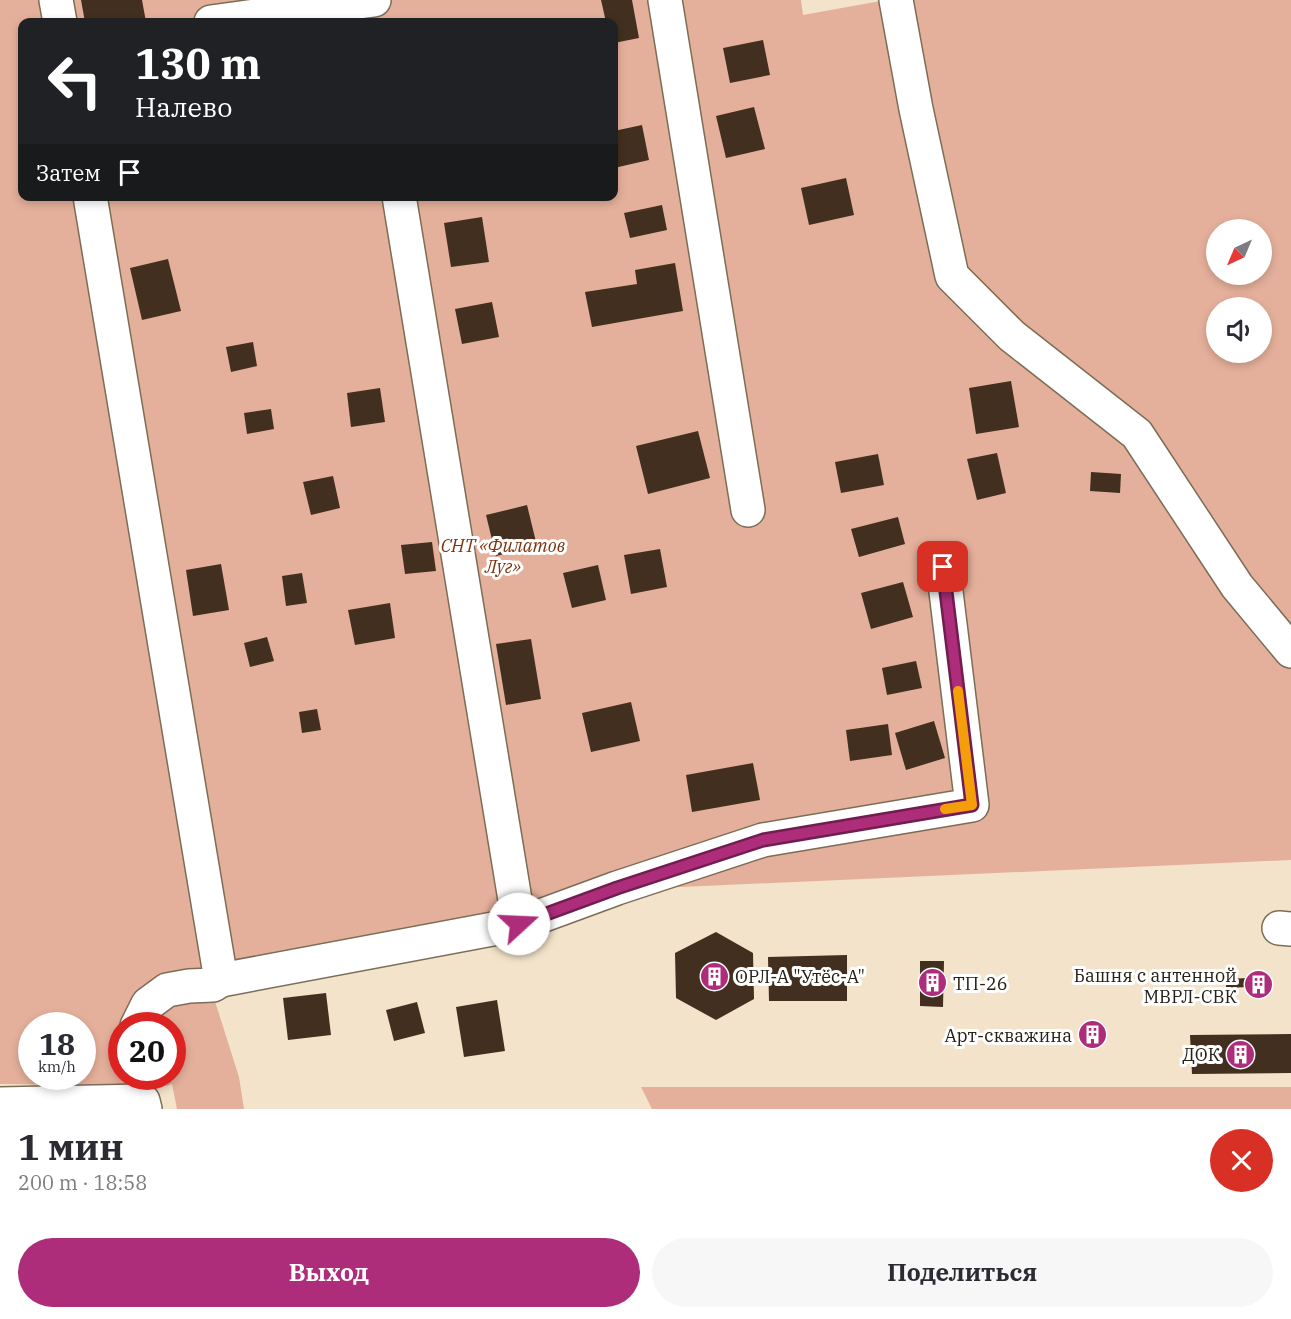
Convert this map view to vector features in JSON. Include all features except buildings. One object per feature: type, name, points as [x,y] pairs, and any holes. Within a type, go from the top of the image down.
[{"type":"lane","points":[[56,0],[59,18]]},
{"type":"lane","points":[[665,0],[748,510]]},
{"type":"lane","points":[[896,0],[916,109],[952,276],[1012,336],[1137,435],[1237,586],[1291,651]]},
{"type":"lane","points":[[250,18],[369,6]]},
{"type":"lane","points":[[91,201],[221,980]]},
{"type":"lane","points":[[400,201],[519,924]]},
{"type":"lane","points":[[144,1012],[148,1004],[167,990],[213,985],[221,980],[519,924],[617,888],[763,840],[972,805],[943,567]]},
{"type":"lane","points":[[0,1104],[143,1101],[139,1090]]},
{"type":"green space","name":"СНТ «Филатов Луг»","points":[[0,0],[801,0],[803,15],[886,0],[1291,0],[1291,860],[637,889],[213,995],[239,1077],[244,1109],[177,1109],[173,1090],[186,1090],[186,1012],[108,1012],[108,1085],[96,1085],[96,1012],[18,1012],[18,1084],[0,1084]]},
{"type":"green space","points":[[641,1087],[1291,1087],[1291,1109],[652,1109]]},
{"type":"slow traffic","points":[[945,809],[972,805],[958,691]]},
{"type":"place","name":"ОРЛ-А \"Утёс-А\"","points":[[714,976]]},
{"type":"place","name":"ТП-26","points":[[932,983]]},
{"type":"place","name":"Башня с антенной МВРЛ-СВК","points":[[1258,985]]},
{"type":"place","name":"Арт-скважина","points":[[1093,1035]]},
{"type":"place","name":"ДОК","points":[[1241,1054]]},
{"type":"route","points":[[519,924],[617,888],[763,840],[972,805],[943,567]]}]
